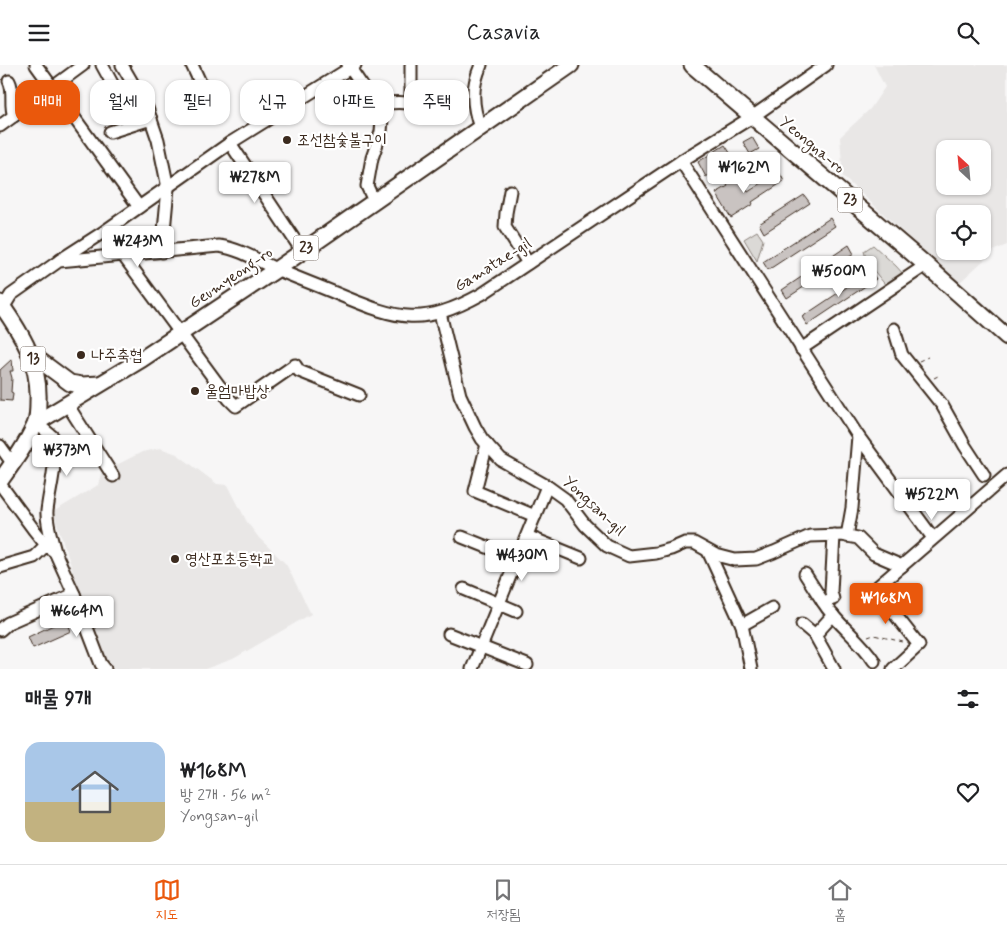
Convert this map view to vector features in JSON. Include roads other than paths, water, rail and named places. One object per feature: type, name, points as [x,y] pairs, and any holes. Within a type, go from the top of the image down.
[{"type":"main road","name":"Geumyeong-ro","points":[[36,423],[181,333],[277,269],[571,65]]},
{"type":"main road","name":"Yeongna-ro","points":[[692,65],[926,265],[1007,337]]},
{"type":"main road","name":"13","points":[[0,482],[13,464],[36,423],[38,387],[36,366],[31,355],[1,307]]},
{"type":"main road","points":[[31,355],[70,383],[82,385],[101,383]]},
{"type":"street","points":[[36,65],[48,80]]},
{"type":"street","points":[[63,80],[83,65]]},
{"type":"street","points":[[102,65],[119,96],[128,126]]},
{"type":"street","points":[[122,65],[131,80]]},
{"type":"street","points":[[192,65],[199,80]]},
{"type":"street","points":[[411,65],[411,80]]},
{"type":"street","points":[[480,128],[474,109],[474,98],[476,77],[481,65]]},
{"type":"street","name":"Yeongna-ro","points":[[752,117],[826,65]]},
{"type":"street","points":[[1,307],[11,295],[168,188],[230,143],[351,66],[360,80]]},
{"type":"street","points":[[0,126],[14,116],[12,88],[9,81]]},
{"type":"street","name":"Gamatae-gil","points":[[123,256],[219,246],[236,250],[376,311],[411,317],[440,313],[473,299],[681,161],[752,117]]},
{"type":"street","points":[[80,125],[139,207]]},
{"type":"street","points":[[110,132],[131,125]]},
{"type":"street","points":[[152,125],[168,188],[162,252]]},
{"type":"street","points":[[374,201],[367,186],[372,159],[382,125]]},
{"type":"street","points":[[230,143],[302,251]]},
{"type":"street","points":[[681,161],[858,436],[933,538]]},
{"type":"street","points":[[510,191],[505,227],[528,263]]},
{"type":"street","points":[[105,231],[236,406],[295,365],[299,371],[359,395]]},
{"type":"street","points":[[59,261],[123,256]]},
{"type":"street","points":[[802,349],[926,265]]},
{"type":"street","name":"Yongsan-gil","points":[[440,313],[460,395],[477,432],[501,460],[547,486],[565,499],[585,525],[607,546],[629,555],[656,553],[685,543],[694,543],[716,555],[735,560],[756,559],[810,536],[847,536]]},
{"type":"street","points":[[894,329],[902,355],[942,405],[984,475]]},
{"type":"street","points":[[67,404],[113,476]]},
{"type":"street","points":[[36,423],[54,437],[54,479],[47,513],[55,552],[74,594],[101,664],[105,669]]},
{"type":"street","points":[[858,436],[852,508],[847,536],[858,538],[874,555],[890,559],[902,566]]},
{"type":"street","points":[[486,444],[475,491],[535,516]]},
{"type":"street","points":[[0,446],[13,464]]},
{"type":"street","points":[[893,669],[919,645],[874,589],[1007,475]]},
{"type":"street","points":[[0,482],[46,545],[55,552]]},
{"type":"street","points":[[472,669],[547,486]]},
{"type":"street","points":[[823,602],[833,599],[831,592],[834,535]]},
{"type":"street","points":[[462,537],[517,559]]},
{"type":"street","points":[[527,537],[581,558]]},
{"type":"street","points":[[0,567],[34,557],[46,545]]},
{"type":"street","points":[[708,551],[742,625],[751,669]]},
{"type":"street","points":[[805,573],[833,615],[868,651],[874,661]]},
{"type":"street","points":[[464,589],[516,611]]},
{"type":"street","points":[[0,630],[8,623],[74,594]]},
{"type":"street","points":[[742,625],[772,608]]},
{"type":"street","points":[[814,635],[833,615]]},
{"type":"street","points":[[802,624],[814,635],[834,669]]},
{"type":"street","points":[[449,634],[527,665]]},
{"type":"place","name":"조선참숯불구이","points":[[287,140]]},
{"type":"place","name":"나주축협","points":[[81,355]]},
{"type":"place","name":"울엄마밥상","points":[[195,391]]},
{"type":"place","name":"영산포초등학교","points":[[175,559]]}]
